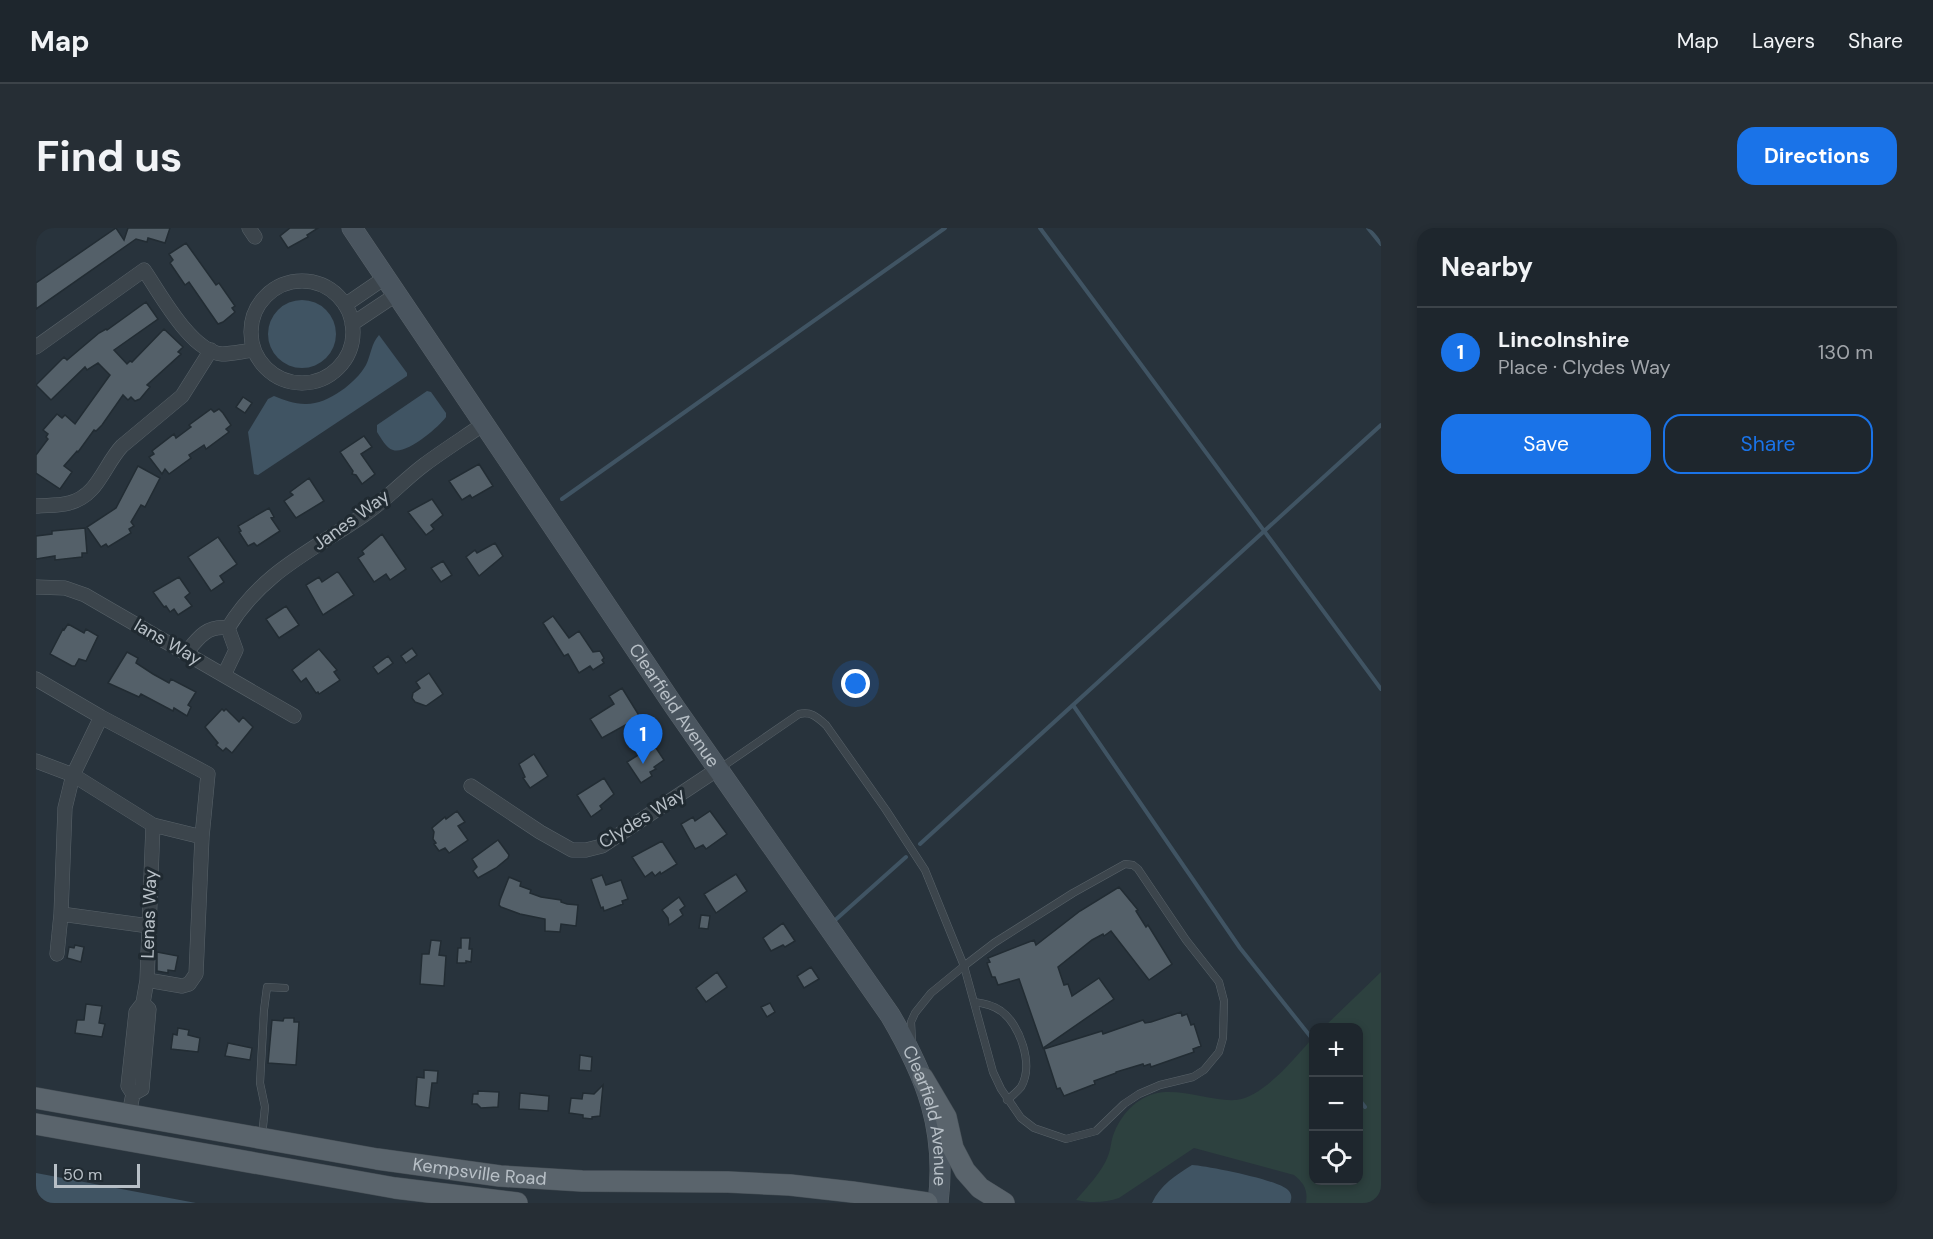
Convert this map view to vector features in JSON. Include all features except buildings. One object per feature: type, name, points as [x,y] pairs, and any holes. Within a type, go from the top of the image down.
[{"type":"main road","points":[[919,1069],[946,1118],[953,1148],[965,1171],[980,1188],[1004,1203]]},
{"type":"main road","name":"Kempsville Road","points":[[36,1098],[131,1104],[262,1138],[438,1168],[542,1179],[790,1185],[927,1203]]},
{"type":"main road","name":"Kempsville Road","points":[[36,1124],[434,1199],[517,1203]]},
{"type":"street","name":"Clearfield Avenue","points":[[352,228],[718,769],[890,1015],[919,1069],[932,1106],[940,1154],[941,1178],[938,1203]]},
{"type":"street","points":[[36,347],[144,270],[198,344],[220,354],[254,350]]},
{"type":"street","points":[[345,305],[386,277]]},
{"type":"street","points":[[297,281],[314,282],[330,289],[345,305],[351,315],[352,324],[354,332],[351,349],[343,364],[331,376],[315,383],[298,384],[281,380],[267,370],[257,357],[251,341],[251,324],[256,308],[280,285],[297,281]]},
{"type":"street","points":[[352,324],[397,294]]},
{"type":"street","points":[[36,506],[68,503],[82,499],[93,489],[122,446],[182,396],[210,350]]},
{"type":"street","name":"Janes Way","points":[[228,628],[258,588],[278,571],[366,513],[425,464],[485,423]]},
{"type":"street","name":"Ians Way","points":[[36,587],[65,588],[85,595],[294,716]]},
{"type":"street","points":[[186,653],[201,634],[219,627],[228,628],[236,650],[224,675]]},
{"type":"street","points":[[36,679],[101,717],[208,774],[202,837],[196,974],[189,984],[182,986],[147,980]]},
{"type":"street","points":[[57,954],[61,914],[65,808],[73,775],[101,717]]},
{"type":"street","points":[[36,761],[73,775],[153,825],[202,837]]},
{"type":"street","name":"Clydes Way","points":[[471,786],[540,832],[572,850],[586,850],[602,846],[718,769]]},
{"type":"street","name":"Lenas Way","points":[[131,1104],[142,1089],[148,1009],[144,1003],[147,980],[153,825]]},
{"type":"street","points":[[61,914],[149,926]]},
{"type":"street","points":[[434,1199],[438,1168]]},
{"type":"lane","points":[[718,769],[799,714],[806,712],[826,725],[925,870],[964,966],[993,1072],[1007,1100],[1020,1118],[1034,1128],[1066,1139],[1096,1131],[1124,1104],[1139,1094],[1160,1085],[1193,1077],[1212,1062],[1219,1052],[1223,1038],[1222,992],[1214,974],[1186,940],[1144,878],[1133,866],[1125,864],[1073,893],[994,943],[964,966],[931,993],[915,1013],[911,1022],[910,1032],[919,1069]]},
{"type":"lane","points":[[262,1138],[265,1107],[260,1083],[267,987],[285,988]]},
{"type":"lane","points":[[974,1002],[993,1006],[1002,1011],[1017,1031],[1022,1044],[1025,1055],[1024,1078],[1021,1086],[1007,1100]]},
{"type":"green space","points":[[1381,972],[1381,1203],[1306,1203],[1304,1187],[1294,1175],[1194,1148],[1119,1198],[1097,1202],[1076,1200],[1102,1168],[1119,1123],[1137,1102],[1153,1094],[1164,1092],[1224,1100],[1247,1097],[1268,1084],[1309,1042],[1309,1185],[1363,1185],[1363,1023],[1328,1023]]},
{"type":"water","points":[[295,300],[309,300],[321,305],[331,315],[336,334],[331,353],[321,363],[309,368],[295,368],[283,363],[273,353],[268,341],[268,327],[273,315],[283,305]]},
{"type":"water","points":[[379,335],[407,376],[258,475],[254,474],[248,432],[268,399],[274,396],[293,403],[305,404],[322,401],[340,392],[366,365],[374,342]]},
{"type":"water","points":[[427,391],[431,392],[446,413],[446,417],[430,433],[414,444],[399,450],[390,449],[377,432],[377,425]]},
{"type":"water","points":[[1192,1165],[1258,1178],[1282,1186],[1290,1193],[1290,1203],[1152,1203],[1164,1186]]},
{"type":"water","points":[[36,1173],[196,1203],[36,1203]]},
{"type":"waterway","points":[[562,499],[945,228]]},
{"type":"waterway","points":[[1040,228],[1381,689]]},
{"type":"waterway","points":[[1368,228],[1381,244]]},
{"type":"waterway","points":[[920,844],[1381,425]]},
{"type":"waterway","points":[[1073,705],[1240,948],[1309,1035]]},
{"type":"waterway","points":[[833,922],[906,857]]},
{"type":"place","name":"Lincolnshire","points":[[643,764]]}]
